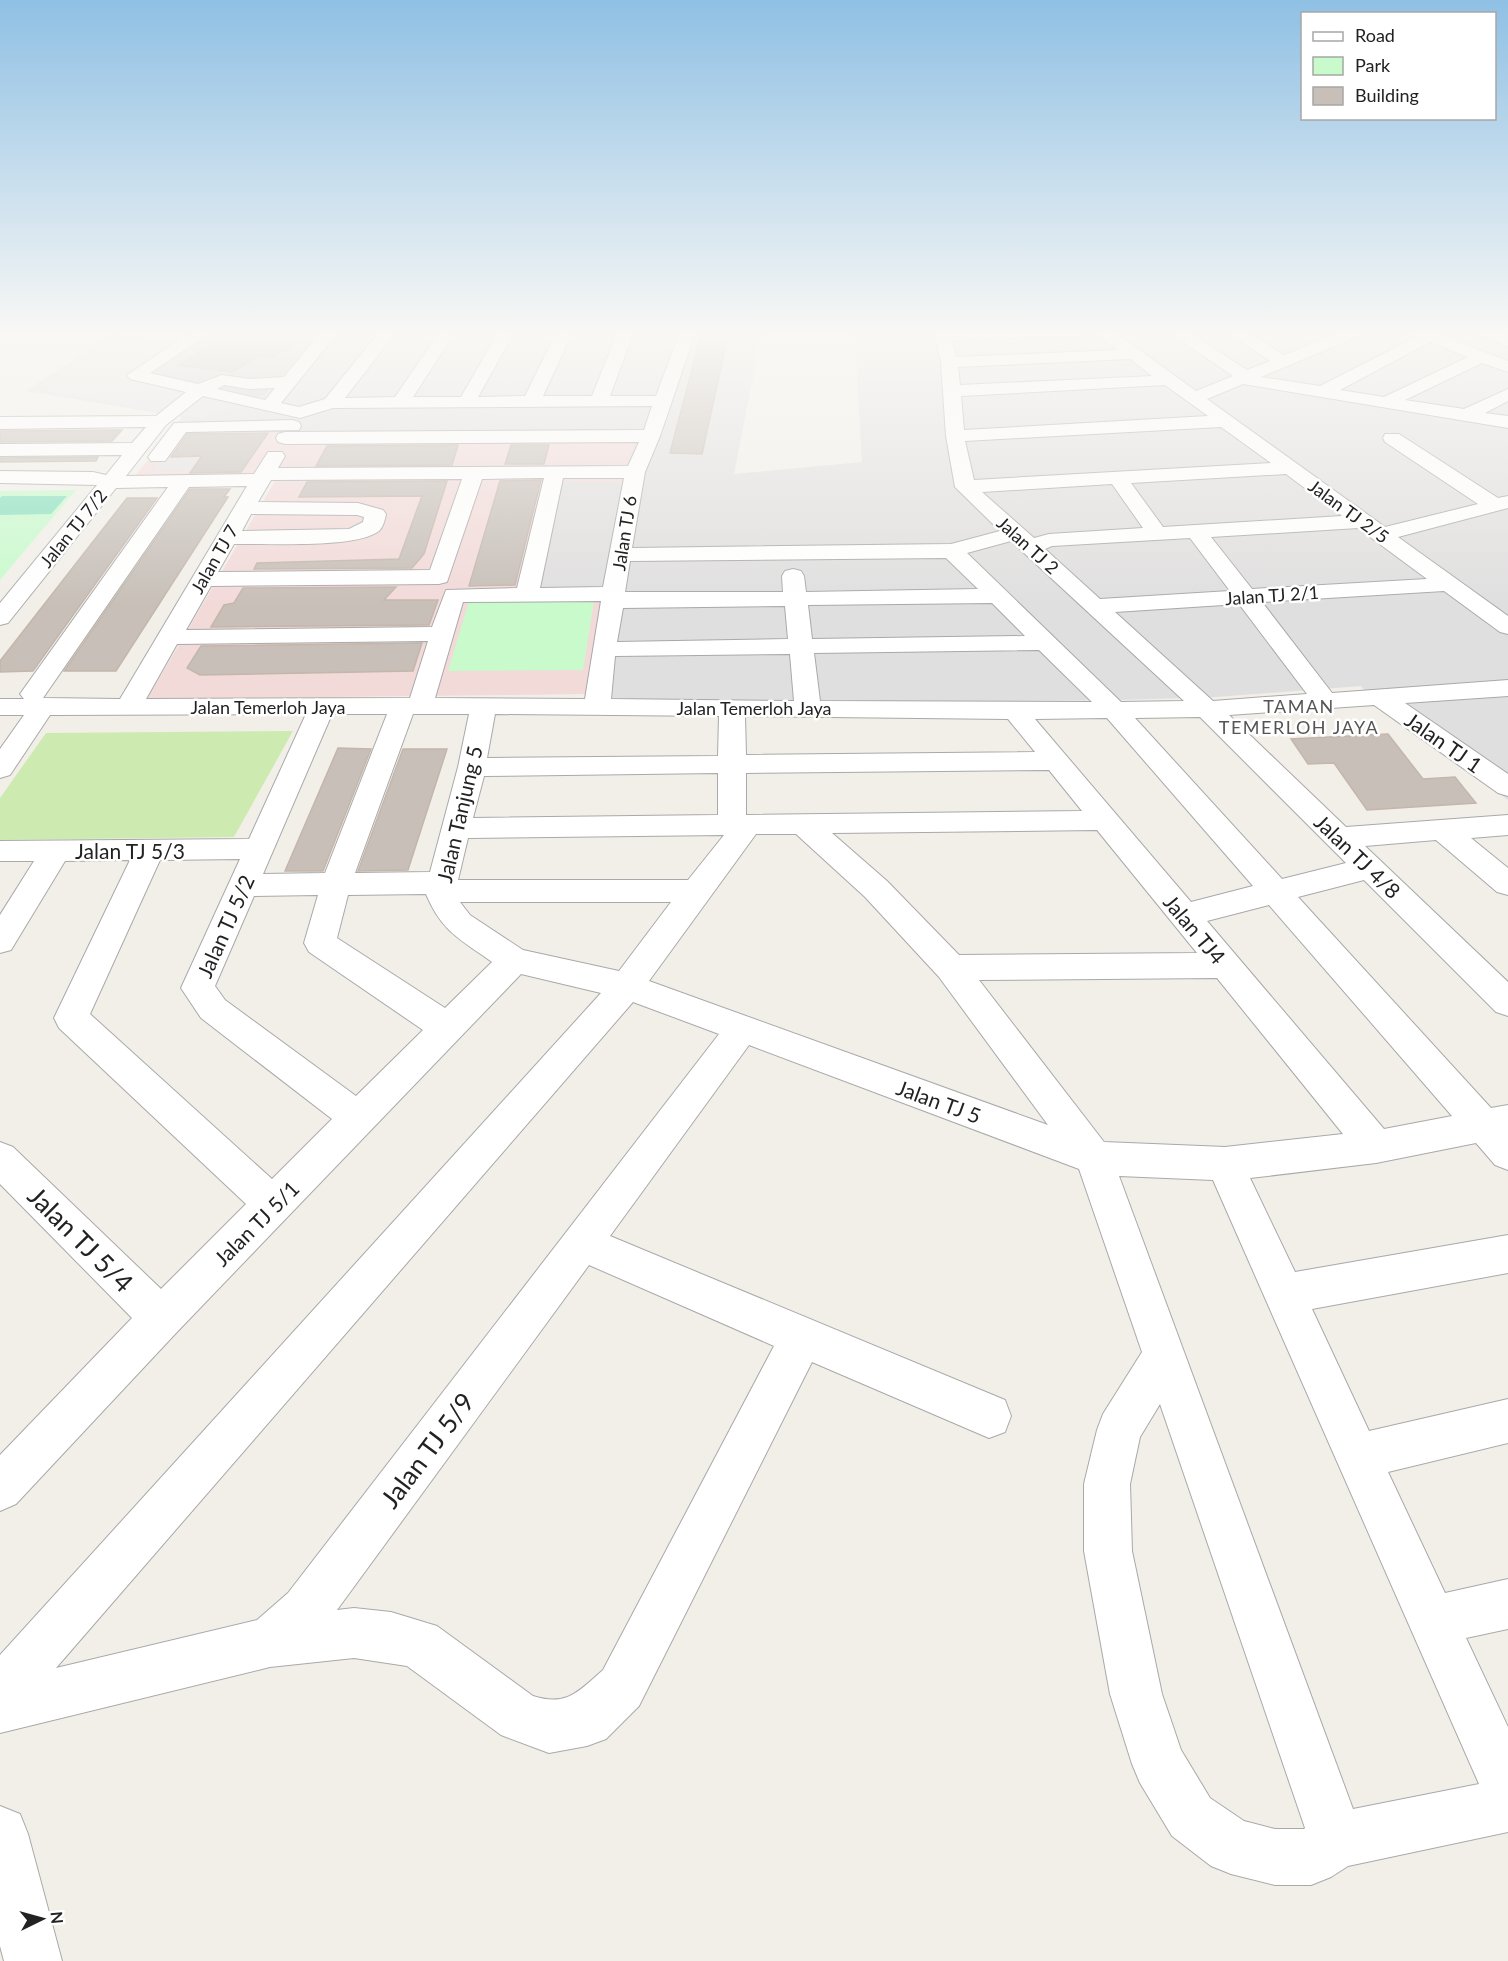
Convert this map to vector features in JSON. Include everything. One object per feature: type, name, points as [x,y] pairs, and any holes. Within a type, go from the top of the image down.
[{"type":"street","points":[[0,423],[39,423]]},
{"type":"street","name":"Jalan TJ 7/2","points":[[0,618],[159,423]]},
{"type":"street","points":[[288,423],[292,426]]},
{"type":"street","points":[[292,426],[298,423]]},
{"type":"street","points":[[446,1027],[320,943],[336,884],[416,701],[441,634],[472,423]]},
{"type":"street","name":"Jalan TJ 6","points":[[598,697],[604,649],[615,597],[635,471],[656,423]]},
{"type":"street","points":[[954,423],[965,487],[1289,468]]},
{"type":"street","points":[[955,436],[1198,423]]},
{"type":"street","name":"Jalan TJ 2/5","points":[[1227,423],[1508,627]]},
{"type":"street","points":[[0,450],[131,456],[152,464],[182,428],[292,426],[471,437],[651,436]]},
{"type":"street","name":"Jalan TJ 7","points":[[133,699],[292,426]]},
{"type":"street","points":[[1392,438],[1501,503]]},
{"type":"street","points":[[0,477],[93,478],[111,482],[262,477],[635,471]]},
{"type":"street","points":[[527,594],[555,472]]},
{"type":"street","points":[[1117,478],[1158,534]]},
{"type":"street","points":[[0,769],[38,700],[183,481]]},
{"type":"street","name":"Jalan TJ 2","points":[[965,487],[1207,709]]},
{"type":"street","points":[[1381,535],[1501,503]]},
{"type":"street","points":[[226,538],[353,535],[372,526],[376,514],[358,509],[244,508]]},
{"type":"street","points":[[620,555],[952,551],[1023,540],[1158,534],[1362,520]]},
{"type":"street","points":[[1196,531],[1325,701]]},
{"type":"street","points":[[952,551],[1113,710],[1275,892],[1495,1124],[1508,1153]]},
{"type":"street","points":[[791,553],[808,709]]},
{"type":"street","points":[[203,579],[447,586],[527,594],[615,597],[996,596]]},
{"type":"street","name":"Jalan TJ 2/1","points":[[1095,606],[1449,584]]},
{"type":"street","points":[[169,637],[441,634]]},
{"type":"street","points":[[604,649],[1045,643]]},
{"type":"street","name":"Jalan Temerloh Jaya","points":[[0,707],[38,700],[133,699],[322,707],[416,701],[483,706],[598,697],[732,708],[1015,711],[1207,709],[1508,688]]},
{"type":"street","points":[[0,694],[38,700]]},
{"type":"street","points":[[133,699],[416,701],[598,697]]},
{"type":"street","name":"Jalan TJ 1","points":[[1381,698],[1508,787]]},
{"type":"street","name":"Jalan Tanjung 5","points":[[483,706],[472,767],[441,887],[448,909],[459,922],[514,960]]},
{"type":"street","name":"Jalan TJ 5/2","points":[[322,707],[198,988],[213,1009],[358,1118]]},
{"type":"street","points":[[0,1693],[627,986],[696,891],[740,825],[732,765],[732,708]]},
{"type":"street","name":"Jalan TJ 4/8","points":[[1207,709],[1508,1003]]},
{"type":"street","name":"Jalan TJ4","points":[[1015,711],[1376,1147]]},
{"type":"street","points":[[472,767],[1056,761]]},
{"type":"street","points":[[456,828],[1105,820]]},
{"type":"street","points":[[803,824],[876,889],[951,968],[1094,1158],[1337,1840]]},
{"type":"street","points":[[1339,838],[1508,825]]},
{"type":"street","points":[[1442,830],[1508,884]]},
{"type":"street","name":"Jalan TJ 5/3","points":[[0,851],[259,849]]},
{"type":"street","points":[[150,850],[71,1018],[274,1205]]},
{"type":"street","points":[[0,941],[56,851]]},
{"type":"street","points":[[1184,915],[1369,868]]},
{"type":"street","points":[[244,885],[336,884],[696,891]]},
{"type":"street","name":"Jalan TJ 5/1","points":[[0,1488],[161,1318],[514,960]]},
{"type":"street","name":"Jalan TJ 5","points":[[514,960],[627,986],[1094,1158],[1225,1164],[1376,1147],[1495,1124]]},
{"type":"street","points":[[951,968],[1225,965]]},
{"type":"street","name":"Jalan TJ 5/9","points":[[0,1707],[270,1642],[306,1611],[743,1028]]},
{"type":"street","name":"Jalan TJ 5/4","points":[[0,1159],[161,1318]]},
{"type":"street","points":[[1225,1164],[1508,1787]]},
{"type":"street","points":[[582,1243],[989,1416]]},
{"type":"street","points":[[1284,1294],[1508,1254]]},
{"type":"street","points":[[270,1642],[354,1633],[391,1637],[419,1644],[519,1717],[549,1727],[587,1720],[621,1688],[802,1336]]},
{"type":"street","points":[[1164,1356],[1119,1430],[1107,1484],[1108,1551],[1136,1694],[1159,1764],[1191,1817],[1231,1846],[1275,1857],[1311,1857],[1337,1840],[1508,1805]]},
{"type":"street","points":[[1358,1456],[1508,1421]]},
{"type":"street","points":[[1433,1620],[1508,1604]]},
{"type":"street","points":[[0,1834],[18,1940]]},
{"type":"shaded area","points":[[178,423],[285,423],[278,435],[639,432],[621,482],[560,482],[534,589],[603,589],[588,694],[147,699],[275,481],[132,480]]},
{"type":"shaded area","points":[[284,423],[744,423],[734,474],[862,462],[860,423],[1508,423],[1508,800],[1381,711],[1361,686],[1216,697],[1122,700],[616,705],[588,694],[534,589],[278,435]]},
{"type":"shaded area","points":[[163,458],[198,458],[189,471],[153,471]]},
{"type":"green space","points":[[76,490],[0,580],[0,491]]},
{"type":"green space","points":[[2,496],[67,496],[51,514],[0,515]]},
{"type":"green space","points":[[469,601],[594,601],[583,670],[448,671]]},
{"type":"green space","points":[[293,731],[234,837],[0,840],[0,798],[46,733]]},
{"type":"building","points":[[678,423],[709,423],[702,454],[670,453]]},
{"type":"building","points":[[122,430],[112,441],[0,442],[0,431]]},
{"type":"building","points":[[268,433],[241,472],[190,473],[202,456],[171,457],[187,434]]},
{"type":"building","points":[[458,445],[452,465],[316,466],[327,446]]},
{"type":"building","points":[[511,445],[549,445],[544,464],[505,464]]},
{"type":"building","points":[[98,457],[96,461],[0,462],[0,458]]},
{"type":"building","points":[[541,480],[515,585],[469,586],[500,481]]},
{"type":"building","points":[[447,481],[424,554],[412,568],[254,569],[257,563],[399,559],[422,496],[299,497],[307,482]]},
{"type":"building","points":[[190,489],[230,489],[224,497],[228,497],[116,671],[64,671]]},
{"type":"building","points":[[127,498],[157,498],[33,671],[0,672],[0,661]]},
{"type":"building","points":[[396,587],[384,600],[438,600],[429,625],[211,627],[224,605],[234,603],[243,588]]},
{"type":"building","points":[[422,643],[413,671],[200,675],[187,668],[201,646]]},
{"type":"building","points":[[1388,734],[1423,779],[1455,777],[1476,803],[1367,810],[1334,763],[1308,764],[1291,739]]},
{"type":"building","points":[[338,748],[371,749],[323,871],[285,871]]},
{"type":"building","points":[[403,749],[447,749],[408,870],[358,871]]},
{"type":"district","name":"TAMAN TEMERLOH JAYA","points":[[1299,716]]}]
